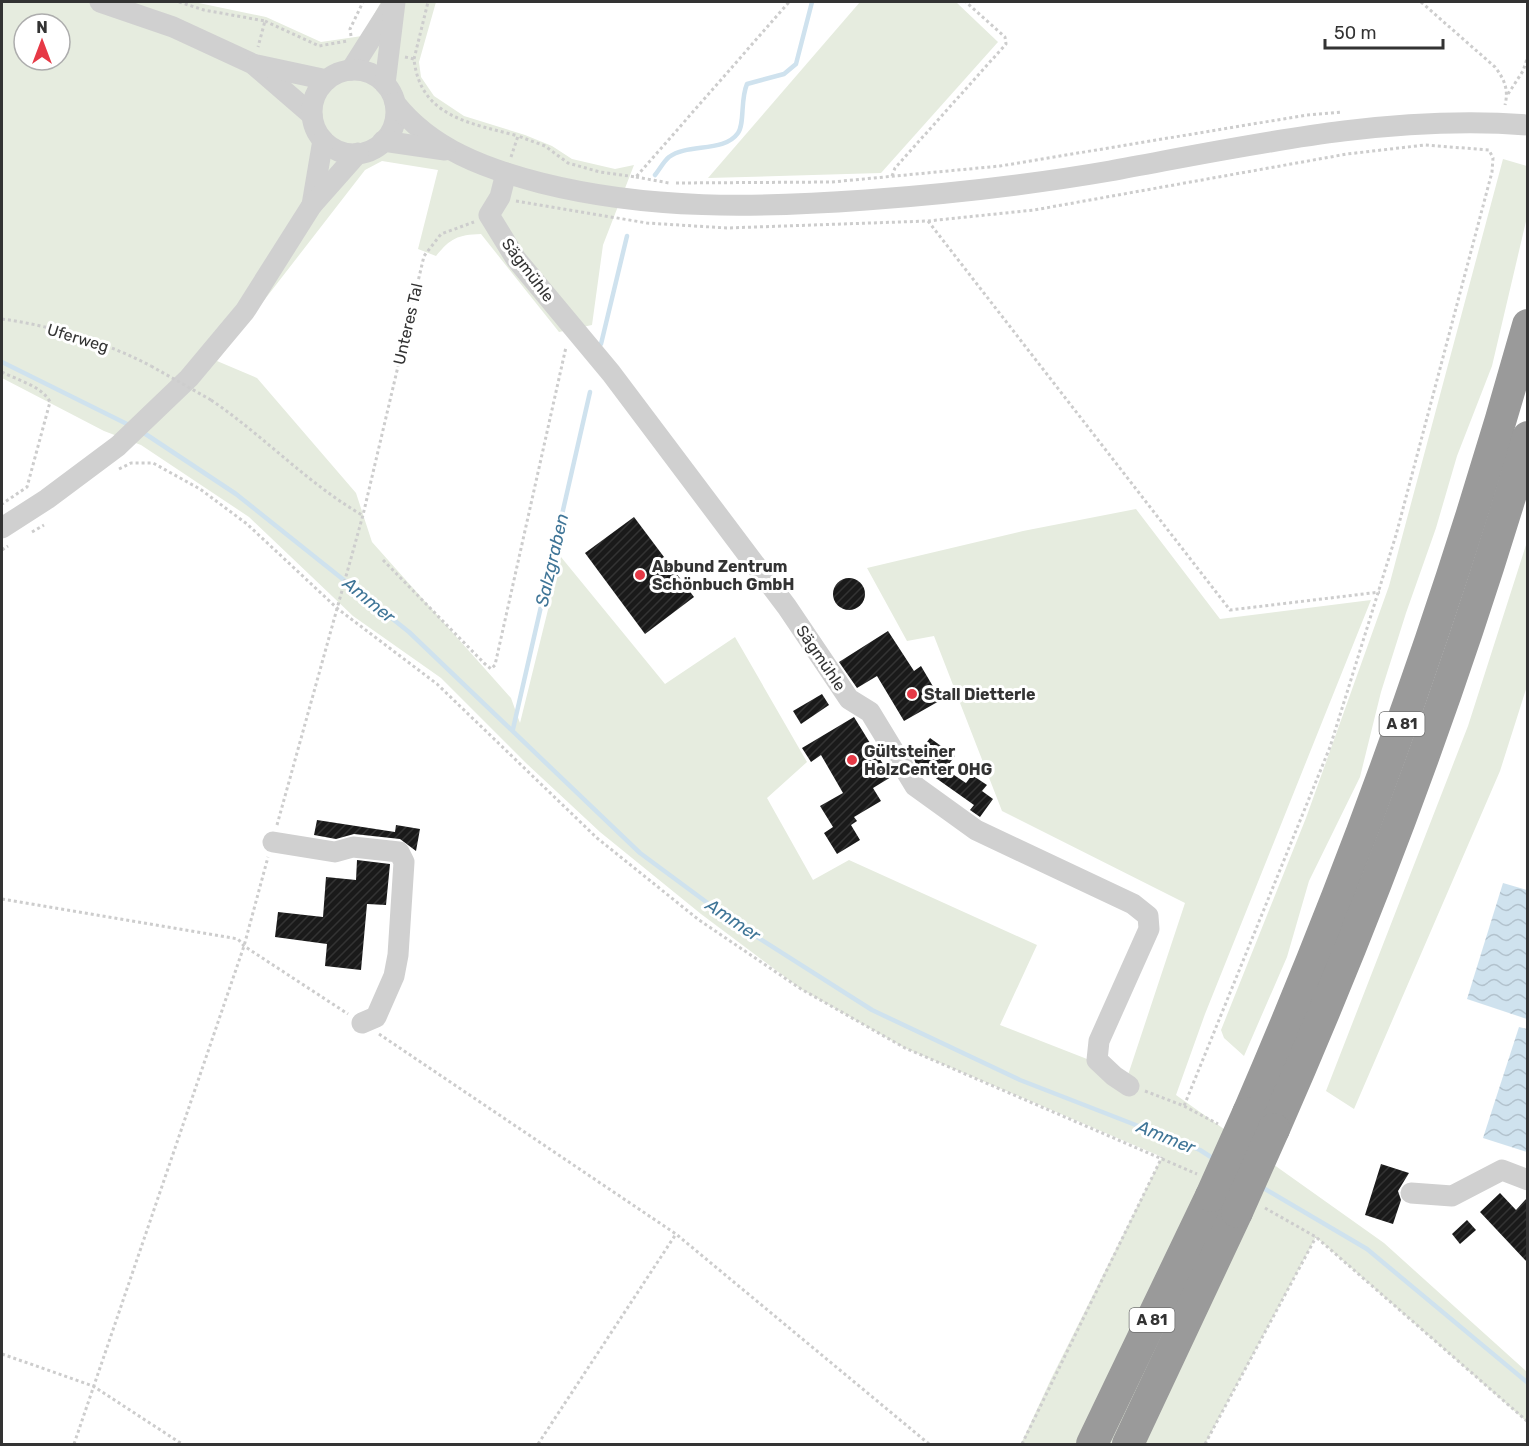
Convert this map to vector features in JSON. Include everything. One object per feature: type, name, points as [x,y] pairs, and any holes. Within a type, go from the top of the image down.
[{"type":"highway","name":"A 81","points":[[1092,1444],[1207,1187],[1248,1113],[1324,932],[1399,734],[1471,518],[1527,325]]},
{"type":"highway","name":"A 81","points":[[1128,1444],[1246,1208],[1274,1130],[1332,996],[1401,820],[1480,591],[1527,437]]},
{"type":"street","points":[[100,2],[173,27],[253,64],[327,80]]},
{"type":"street","points":[[312,115],[317,92],[327,80],[351,70],[395,2]]},
{"type":"street","points":[[385,84],[395,2]]},
{"type":"street","points":[[253,64],[312,115],[323,140],[312,206]]},
{"type":"street","points":[[351,70],[373,75],[385,84],[404,116],[450,151]]},
{"type":"street","points":[[323,140],[342,152],[358,153],[372,150],[383,141],[394,124],[395,103]]},
{"type":"street","points":[[383,141],[450,151],[506,173],[607,198],[712,207],[769,206],[983,190],[1291,139],[1390,127],[1474,123],[1527,125]]},
{"type":"street","points":[[6,536],[55,494],[118,446],[165,403],[245,311],[312,206],[358,153]]},
{"type":"street","points":[[489,215],[500,197],[506,173]]},
{"type":"street","name":"Sägmühle","points":[[489,215],[516,259],[611,373],[787,607],[849,699],[870,712],[915,786],[976,830],[1133,904],[1148,916],[1149,929],[1099,1041],[1097,1060],[1129,1086]]},
{"type":"street","points":[[273,842],[335,852],[353,847],[399,852],[404,862],[398,955],[394,976],[376,1017],[362,1023]]},
{"type":"street","points":[[1412,1193],[1452,1196],[1502,1170],[1527,1180]]},
{"type":"path","points":[[179,2],[204,10],[265,21],[253,64]]},
{"type":"path","points":[[355,39],[350,35],[350,30],[363,2]]},
{"type":"path","points":[[414,59],[428,2]]},
{"type":"path","points":[[636,177],[789,2]]},
{"type":"path","points":[[892,176],[896,168],[1006,44],[1005,37],[966,2]]},
{"type":"path","points":[[1421,2],[1495,66],[1504,79],[1508,94]]},
{"type":"path","points":[[1505,105],[1508,94],[1523,71],[1527,56]]},
{"type":"path","points":[[1494,104],[1516,106]]},
{"type":"path","points":[[506,173],[518,136],[545,146],[568,163],[600,172],[669,183],[832,182],[1000,166],[1307,115],[1351,111]]},
{"type":"path","points":[[1129,1086],[1184,1106],[1330,747],[1380,592],[1455,315],[1493,158],[1489,150],[1473,147],[1425,145],[1395,149]]},
{"type":"path","name":"Unteres Tal","points":[[74,1444],[244,946],[363,515],[424,256],[441,234],[489,215]]},
{"type":"path","points":[[928,221],[1230,610],[1380,592]]},
{"type":"path","name":"Uferweg","points":[[2,319],[69,334],[114,349],[151,366],[243,421],[313,483],[363,515]]},
{"type":"path","points":[[383,560],[484,663],[491,669],[495,665],[571,324]]},
{"type":"path","points":[[2,372],[38,389],[50,402],[27,487],[2,504]]},
{"type":"path","points":[[117,471],[131,463],[153,463],[200,489],[247,524],[338,609],[437,684],[597,838],[699,920],[801,990],[904,1048],[1162,1157],[1207,1187]]},
{"type":"path","points":[[30,534],[47,522]]},
{"type":"path","points":[[2,550],[6,536]]},
{"type":"path","points":[[2,898],[238,939],[244,946],[676,1234],[929,1444]]},
{"type":"path","points":[[1022,1444],[1162,1157]]},
{"type":"path","points":[[1246,1208],[1316,1237],[1527,1422]]},
{"type":"path","points":[[538,1444],[676,1234]]},
{"type":"path","points":[[1205,1444],[1316,1237]]},
{"type":"path","points":[[2,1354],[93,1386],[182,1444]]},
{"type":"shaded area","points":[[2,2],[194,2],[266,17],[321,42],[362,36],[381,2],[436,2],[419,62],[421,77],[434,96],[464,116],[525,135],[552,146],[572,159],[615,169],[634,165],[603,245],[592,325],[559,332],[481,234],[466,235],[455,239],[436,256],[418,249],[438,170],[382,161],[365,170],[217,361],[257,378],[356,493],[372,542],[511,698],[520,723],[561,557],[665,684],[735,637],[807,762],[767,798],[813,880],[849,860],[1037,945],[1000,1025],[1128,1075],[1185,903],[1002,811],[934,636],[907,641],[867,568],[1023,531],[1136,509],[1220,619],[1371,600],[1205,1014],[1176,1095],[1384,1243],[1527,1372],[1527,1422],[1316,1237],[1205,1444],[1021,1444],[1162,1157],[905,1048],[801,989],[701,914],[600,832],[527,764],[441,678],[353,616],[249,517],[141,445],[104,431],[2,378]]},
{"type":"shaded area","points":[[860,2],[956,2],[998,42],[881,173],[708,178]]},
{"type":"shaded area","points":[[1503,159],[1527,166],[1527,217],[1492,366],[1457,456],[1436,528],[1406,613],[1381,692],[1360,777],[1309,881],[1287,957],[1244,1056],[1224,1038],[1221,1030],[1306,818],[1389,586]]},
{"type":"shaded area","points":[[1527,542],[1527,686],[1500,771],[1354,1109],[1326,1091],[1468,726]]},
{"type":"water","points":[[1503,883],[1527,890],[1527,1019],[1467,999]]},
{"type":"water","points":[[1519,1027],[1527,1029],[1527,1152],[1483,1138]]},
{"type":"building","name":"Abbund Zentrum Schönbuch GmbH","points":[[634,517],[694,597],[645,634],[585,553]]},
{"type":"building","points":[[849,578],[861,582],[865,594],[861,606],[849,610],[837,606],[833,594],[837,582]]},
{"type":"building","points":[[888,631],[914,671],[921,666],[941,700],[904,721],[877,676],[857,688],[839,662]]},
{"type":"building","points":[[822,694],[829,705],[801,724],[793,711]]},
{"type":"building","name":"Gültsteiner HolzCenter OHG","points":[[854,717],[891,777],[873,788],[881,801],[854,817],[857,821],[851,825],[860,840],[837,854],[824,833],[833,827],[820,806],[843,793],[821,755],[811,762],[802,748]]},
{"type":"building","points":[[930,738],[955,756],[945,769],[966,783],[972,775],[987,785],[982,791],[993,799],[980,817],[970,810],[974,805],[916,764],[914,759]]},
{"type":"building","points":[[317,820],[395,832],[396,825],[420,829],[416,851],[400,839],[354,834],[336,839],[314,835]]},
{"type":"building","points":[[357,860],[390,864],[386,905],[367,904],[361,970],[325,966],[327,944],[275,937],[278,912],[323,917],[326,877],[356,880]]},
{"type":"building","points":[[1381,1164],[1409,1173],[1398,1191],[1401,1200],[1393,1224],[1365,1215]]},
{"type":"building","points":[[1500,1193],[1516,1210],[1527,1198],[1527,1262],[1480,1212]]},
{"type":"building","points":[[1467,1220],[1476,1230],[1460,1244],[1452,1234]]},
{"type":"waterway","name":"Salzgraben","points":[[655,175],[669,157],[686,150],[724,143],[738,133],[747,84],[784,74],[796,64],[812,2]]},
{"type":"waterway","name":"Salzgraben","points":[[601,344],[627,236]]},
{"type":"waterway","name":"Ammer","points":[[2,362],[131,426]]},
{"type":"waterway","name":"Salzgraben","points":[[513,729],[590,392]]},
{"type":"waterway","name":"Ammer","points":[[141,431],[236,494],[409,632],[640,853],[732,921],[872,1010],[1020,1080],[1200,1150],[1214,1159]]},
{"type":"waterway","name":"Ammer","points":[[1260,1186],[1367,1249],[1528,1383]]},
{"type":"place","name":"Abbund Zentrum Schönbuch GmbH","points":[[640,575]]},
{"type":"place","name":"Stall Dietterle","points":[[912,694]]},
{"type":"place","name":"Gültsteiner HolzCenter OHG","points":[[852,760]]}]
